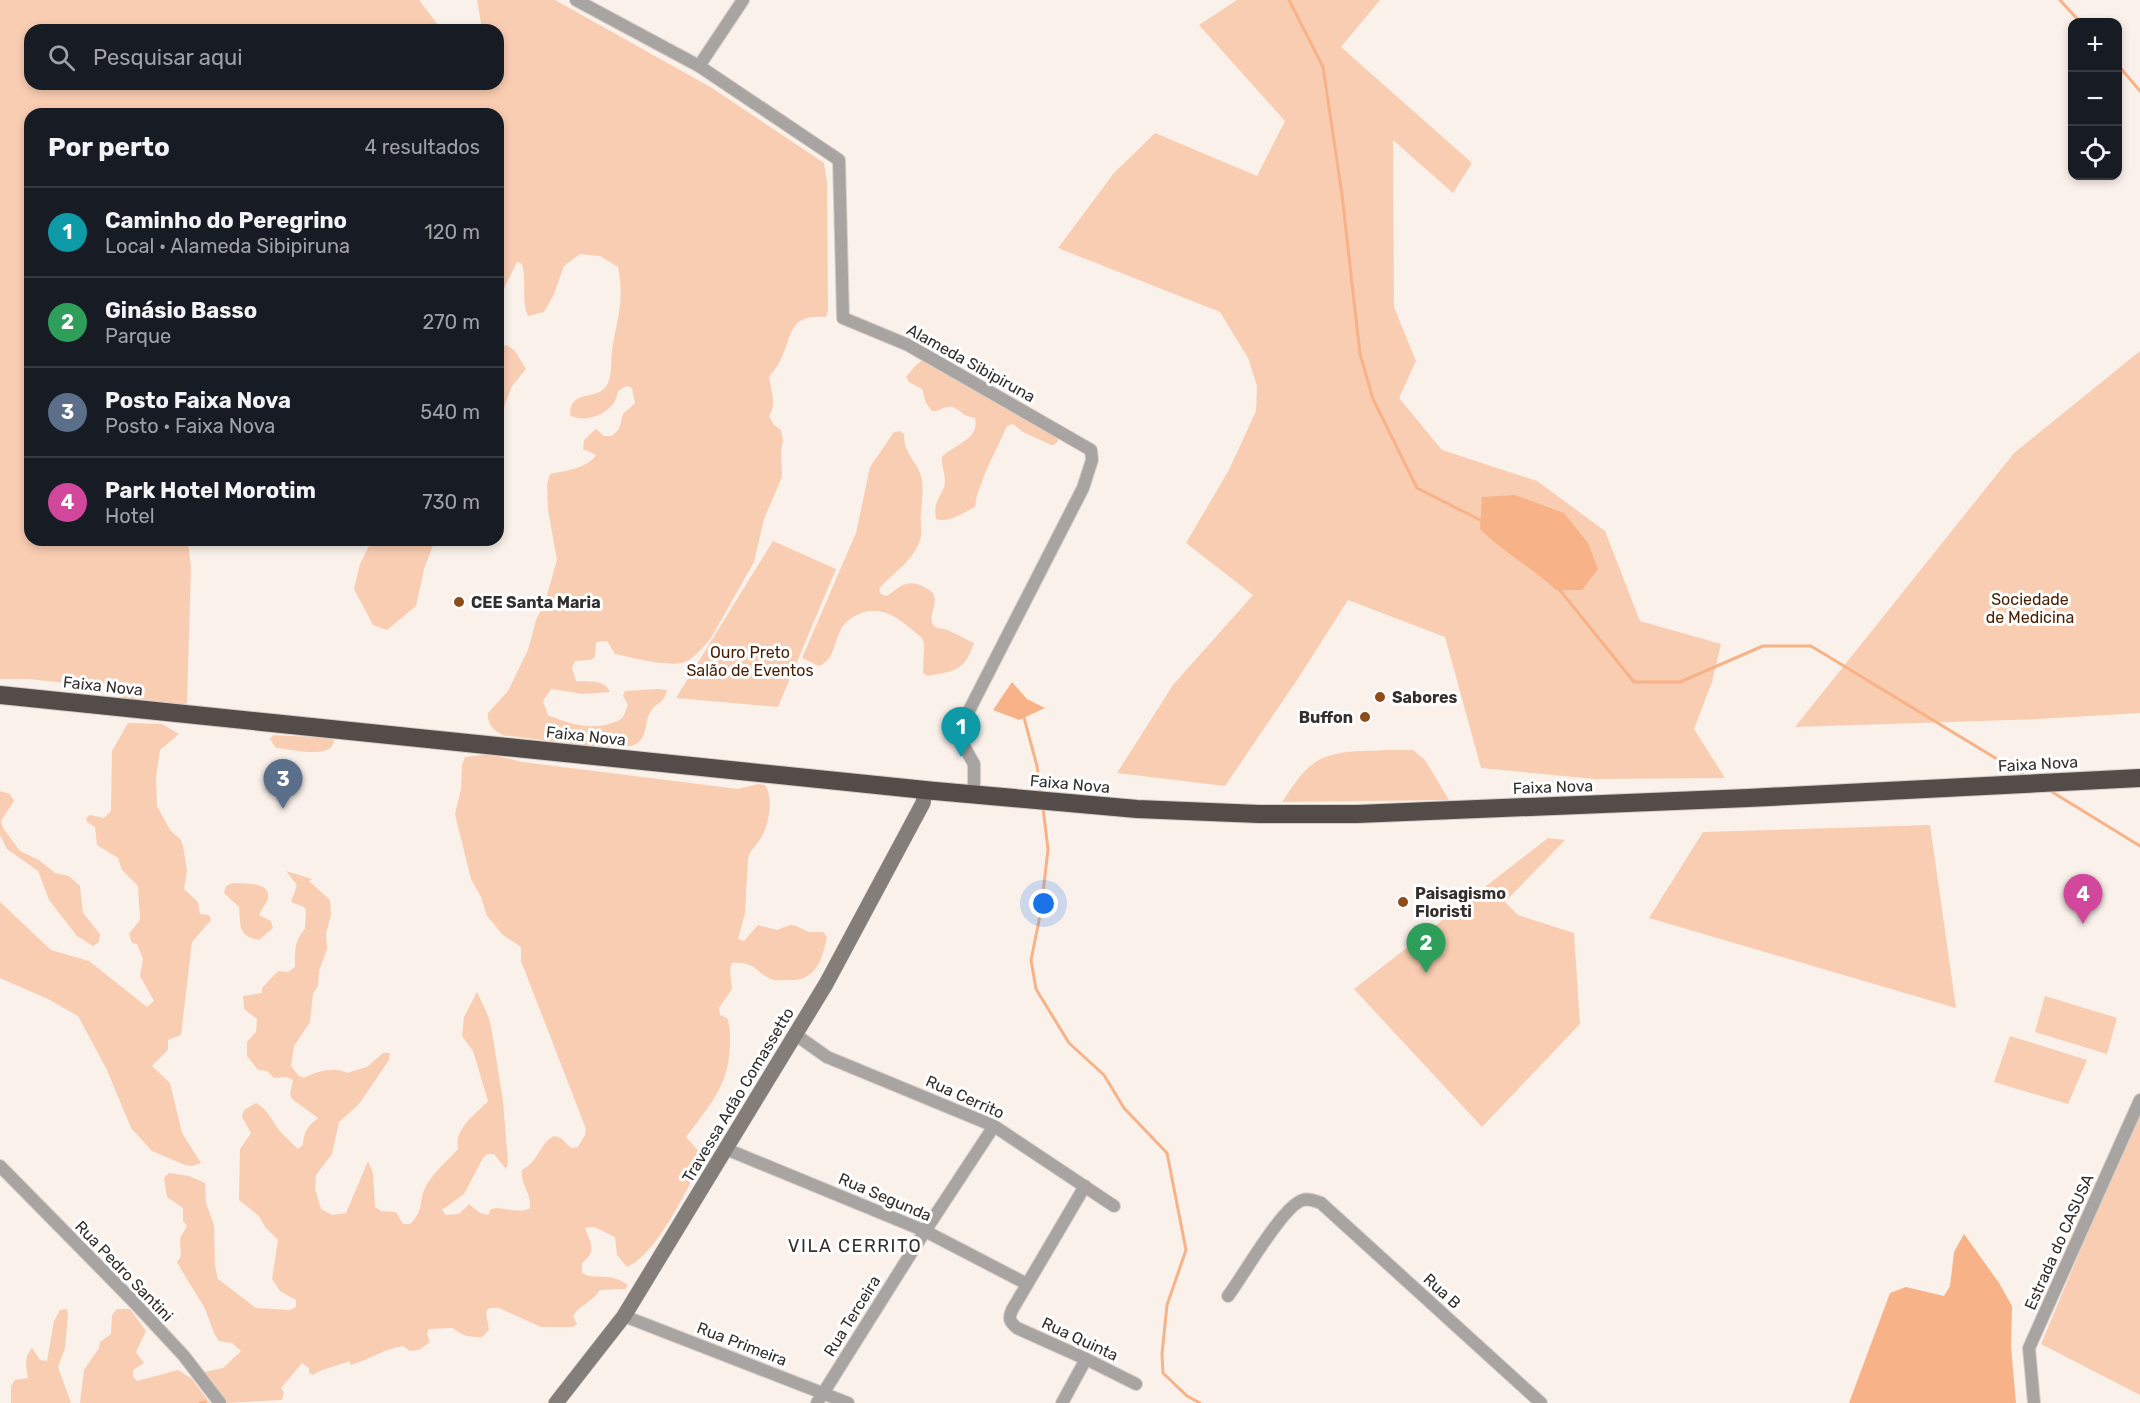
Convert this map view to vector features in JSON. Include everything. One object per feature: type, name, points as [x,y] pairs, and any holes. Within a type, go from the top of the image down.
[{"type":"highway","name":"Faixa Nova","points":[[0,695],[974,795],[1160,810],[1259,814],[1357,814],[1748,798],[2140,778]]},
{"type":"street","name":"Alameda Sibipiruna","points":[[576,0],[699,66],[839,160],[843,318],[908,345],[1025,410],[1091,450],[1092,454],[1083,488],[957,734],[974,764],[974,795]]},
{"type":"street","points":[[699,66],[742,0]]},
{"type":"street","name":"Travessa Adão Comassetto","points":[[556,1403],[624,1316],[826,984],[923,803],[925,790]]},
{"type":"street","name":"Rua Cerrito","points":[[795,1035],[827,1057],[994,1126],[1114,1206]]},
{"type":"street","name":"Estrada do CASUSA","points":[[2034,1403],[2029,1348],[2140,1100]]},
{"type":"street","name":"Rua Terceira","points":[[820,1398],[994,1126]]},
{"type":"street","name":"Rua Segunda","points":[[726,1149],[925,1231],[1027,1284]]},
{"type":"street","name":"Rua Pedro Santini","points":[[0,1166],[184,1356],[220,1403]]},
{"type":"street","points":[[1027,1284],[1085,1186]]},
{"type":"street","name":"Rua B","points":[[1228,1296],[1266,1240],[1297,1203],[1310,1199],[1321,1203],[1541,1403]]},
{"type":"street","name":"Rua Quinta","points":[[1027,1284],[1009,1316],[1010,1322],[1017,1328],[1136,1384]]},
{"type":"street","name":"Rua Primeira","points":[[624,1316],[820,1398],[848,1403]]},
{"type":"street","points":[[1062,1403],[1086,1359]]},
{"type":"green space","points":[[0,0],[419,0],[437,24],[24,24],[24,90],[504,90],[504,24],[481,24],[477,0],[555,0],[712,88],[824,163],[827,182],[828,310],[826,317],[813,317],[798,322],[790,334],[779,363],[769,377],[773,407],[769,416],[774,425],[781,430],[783,441],[782,477],[764,519],[754,562],[711,638],[687,661],[672,664],[652,662],[615,654],[607,641],[596,642],[595,657],[590,660],[575,661],[572,668],[576,681],[600,683],[610,692],[583,694],[551,689],[543,701],[548,715],[577,725],[601,726],[623,717],[628,705],[623,696],[625,691],[667,690],[662,701],[649,715],[640,741],[626,747],[611,747],[506,736],[495,731],[488,717],[488,713],[508,691],[528,650],[557,560],[548,510],[547,484],[550,474],[588,463],[596,455],[583,449],[584,440],[596,429],[604,436],[612,436],[619,429],[623,414],[635,403],[632,388],[627,386],[618,391],[614,403],[605,412],[587,418],[570,415],[571,406],[575,401],[604,389],[608,383],[621,290],[618,267],[600,256],[580,254],[564,266],[554,294],[544,312],[528,316],[522,264],[517,262],[504,289],[504,108],[24,108],[24,546],[189,546],[191,567],[187,703],[178,707],[122,698],[104,687],[28,679],[0,679]]},
{"type":"green space","points":[[1237,0],[1380,0],[1341,47],[1472,163],[1453,193],[1393,140],[1394,307],[1416,361],[1399,398],[1442,450],[1537,481],[1605,531],[1640,621],[1721,644],[1712,682],[1694,729],[1725,778],[1595,779],[1481,768],[1445,637],[1348,600],[1225,786],[1117,773],[1173,685],[1253,595],[1186,543],[1229,470],[1256,411],[1257,386],[1248,358],[1220,312],[1058,248],[1114,173],[1155,133],[1257,176],[1285,121],[1199,25]]},
{"type":"green space","points":[[507,345],[515,351],[526,369],[512,386],[504,407],[504,346]]},
{"type":"green space","name":"Sociedade de Medicina","points":[[2140,351],[2140,713],[2038,719],[1795,727],[2014,453]]},
{"type":"green space","points":[[924,359],[1058,437],[1058,441],[1051,445],[1023,432],[1013,424],[1007,426],[986,471],[975,507],[947,520],[936,519],[935,512],[944,486],[942,457],[970,437],[976,425],[975,418],[952,407],[932,411],[926,403],[922,389],[909,382],[906,377]]},
{"type":"green space","points":[[900,431],[904,434],[906,447],[922,480],[921,536],[909,559],[879,589],[881,594],[886,596],[908,583],[924,587],[934,596],[932,623],[935,627],[948,630],[974,643],[962,665],[945,673],[928,676],[923,673],[924,644],[922,638],[900,620],[884,612],[866,612],[854,616],[845,624],[830,656],[824,664],[819,666],[802,658],[856,533],[870,467],[894,432]]},
{"type":"green space","name":"Ouro Preto Salão de Eventos","points":[[773,541],[836,569],[778,707],[676,698]]},
{"type":"green space","points":[[369,546],[433,546],[424,569],[416,606],[387,630],[373,625],[354,589],[360,564]]},
{"type":"green space","points":[[128,723],[162,724],[179,734],[160,750],[156,777],[157,806],[170,830],[181,840],[183,846],[187,870],[184,889],[198,902],[200,914],[209,915],[211,920],[192,942],[181,1035],[168,1040],[168,1050],[152,1066],[170,1083],[182,1133],[201,1163],[192,1166],[152,1151],[131,1128],[107,1070],[78,1016],[48,999],[0,978],[0,902],[51,950],[89,961],[147,1007],[154,1001],[140,976],[143,959],[137,944],[132,943],[129,934],[140,920],[138,886],[122,870],[118,858],[97,845],[95,827],[87,822],[86,818],[90,815],[104,818],[111,811],[112,751]]},
{"type":"green space","points":[[273,735],[331,738],[334,741],[332,747],[326,750],[310,752],[276,748],[270,739]]},
{"type":"green space","points":[[1413,750],[1425,760],[1449,800],[1282,802],[1302,775],[1323,758],[1354,751]]},
{"type":"green space","points":[[490,754],[522,762],[738,789],[758,784],[765,785],[770,804],[768,819],[764,833],[748,859],[745,913],[738,939],[744,941],[758,925],[777,930],[790,925],[809,932],[823,932],[827,937],[820,962],[811,974],[797,980],[774,980],[752,966],[732,963],[730,969],[732,989],[719,1008],[720,1015],[727,1018],[730,1029],[727,1069],[718,1092],[686,1137],[704,1157],[681,1201],[650,1248],[639,1260],[627,1267],[617,1255],[615,1237],[594,1227],[585,1228],[591,1243],[591,1251],[582,1263],[582,1273],[615,1278],[628,1285],[625,1289],[600,1290],[573,1316],[577,1324],[573,1327],[541,1327],[499,1308],[489,1308],[486,1312],[489,1330],[482,1337],[467,1336],[453,1328],[429,1329],[427,1334],[430,1342],[419,1350],[410,1351],[403,1346],[396,1347],[351,1365],[349,1361],[313,1375],[302,1363],[281,1388],[284,1392],[282,1400],[226,1403],[204,1372],[223,1368],[241,1351],[232,1343],[219,1341],[203,1305],[177,1262],[181,1256],[180,1238],[187,1226],[183,1221],[183,1208],[167,1197],[164,1178],[169,1173],[189,1176],[205,1183],[206,1203],[214,1225],[215,1266],[218,1279],[256,1308],[290,1310],[296,1307],[296,1300],[280,1291],[272,1279],[278,1240],[265,1227],[259,1216],[239,1200],[240,1149],[251,1133],[242,1117],[244,1110],[256,1103],[267,1112],[279,1130],[298,1149],[303,1145],[307,1130],[318,1118],[292,1099],[290,1094],[293,1080],[286,1077],[274,1078],[267,1071],[258,1070],[247,1056],[247,1042],[256,1032],[257,1019],[244,1009],[243,996],[262,993],[262,988],[278,971],[288,972],[295,967],[297,942],[305,929],[306,910],[291,902],[297,885],[286,871],[312,879],[309,881],[330,900],[331,915],[326,934],[327,949],[319,971],[318,986],[313,994],[310,1022],[294,1046],[291,1066],[299,1076],[304,1078],[331,1070],[347,1073],[367,1067],[383,1053],[390,1053],[389,1060],[359,1104],[339,1122],[332,1154],[316,1175],[315,1189],[321,1209],[332,1215],[346,1213],[368,1161],[373,1173],[375,1207],[381,1211],[396,1212],[403,1224],[410,1224],[415,1219],[420,1210],[426,1186],[458,1149],[462,1128],[488,1101],[473,1051],[462,1036],[464,1017],[477,992],[489,1018],[492,1032],[503,1101],[508,1162],[506,1169],[494,1154],[488,1154],[483,1158],[464,1194],[442,1210],[446,1215],[459,1214],[469,1204],[480,1213],[488,1215],[491,1209],[521,1211],[530,1208],[522,1170],[554,1136],[561,1138],[571,1148],[578,1147],[585,1135],[586,1129],[521,961],[521,947],[503,935],[487,916],[481,897],[471,879],[455,814],[461,789],[462,765],[465,757]]},
{"type":"green space","points":[[0,791],[10,794],[14,801],[1,821],[3,828],[20,851],[39,860],[55,873],[69,876],[80,886],[83,913],[100,934],[99,942],[93,946],[77,936],[49,900],[38,871],[7,849],[0,835]]},
{"type":"green space","points":[[1930,825],[1956,1008],[1649,918],[1703,832]]},
{"type":"green space","points":[[1548,838],[1565,840],[1505,902],[1518,915],[1574,933],[1580,1024],[1482,1127],[1354,989]]},
{"type":"green space","points":[[232,883],[255,884],[268,893],[268,898],[259,915],[271,921],[273,928],[259,940],[247,936],[241,929],[239,907],[224,893],[226,886]]},
{"type":"green space","points":[[2045,996],[2117,1018],[2107,1054],[2035,1032]]},
{"type":"green space","points":[[2010,1036],[2087,1060],[2068,1104],[1994,1082]]},
{"type":"green space","points":[[2140,1108],[2140,1395],[2041,1344]]},
{"type":"green space","points":[[67,1309],[65,1348],[58,1367],[71,1403],[11,1403],[11,1386],[15,1380],[28,1378],[26,1362],[29,1351],[32,1348],[40,1360],[47,1361],[54,1321],[60,1310]]},
{"type":"green space","points":[[117,1309],[130,1309],[146,1331],[136,1352],[144,1363],[133,1370],[133,1377],[137,1381],[178,1370],[192,1379],[210,1403],[80,1403],[84,1370],[99,1348],[100,1342],[111,1334],[112,1315]]},
{"type":"shaded area","points":[[1515,495],[1564,513],[1588,543],[1598,569],[1582,590],[1556,590],[1480,529],[1482,497]]},
{"type":"shaded area","points":[[1012,682],[1027,699],[1045,708],[1019,720],[993,710]]},
{"type":"shaded area","points":[[1964,1234],[1999,1283],[2012,1306],[2011,1347],[2016,1403],[1849,1403],[1890,1293],[1906,1287],[1944,1296],[1950,1286],[1954,1252]]},
{"type":"waterway","points":[[1289,0],[1323,67],[1342,195],[1360,354],[1373,399],[1417,488],[1484,522]]},
{"type":"waterway","points":[[2060,0],[2076,18]]},
{"type":"waterway","points":[[2122,70],[2140,91]]},
{"type":"waterway","points":[[1559,589],[1634,682],[1680,682],[1763,646],[1811,646],[2025,776]]},
{"type":"waterway","points":[[1023,714],[1037,766],[1041,795]]},
{"type":"waterway","points":[[2049,790],[2140,846]]},
{"type":"waterway","points":[[1043,808],[1048,849],[1041,911],[1031,960],[1036,989],[1069,1043],[1104,1075],[1124,1108],[1167,1153],[1186,1250],[1167,1305],[1162,1354],[1163,1373],[1187,1396],[1200,1403]]},
{"type":"waterway","points":[[200,1403],[205,1402]]},
{"type":"place","name":"CEE Santa Maria","points":[[459,602]]},
{"type":"place","name":"Sabores","points":[[1380,697]]},
{"type":"place","name":"Buffon","points":[[1365,717]]},
{"type":"place","name":"Caminho do Peregrino","points":[[961,757]]},
{"type":"place","name":"Posto Faixa Nova","points":[[283,809]]},
{"type":"place","name":"Paisagismo Floristi","points":[[1403,902]]},
{"type":"place","name":"Park Hotel Morotim","points":[[2083,924]]},
{"type":"place","name":"Ginásio Basso","points":[[1426,973]]},
{"type":"district","name":"VILA CERRITO","points":[[855,1246]]}]
